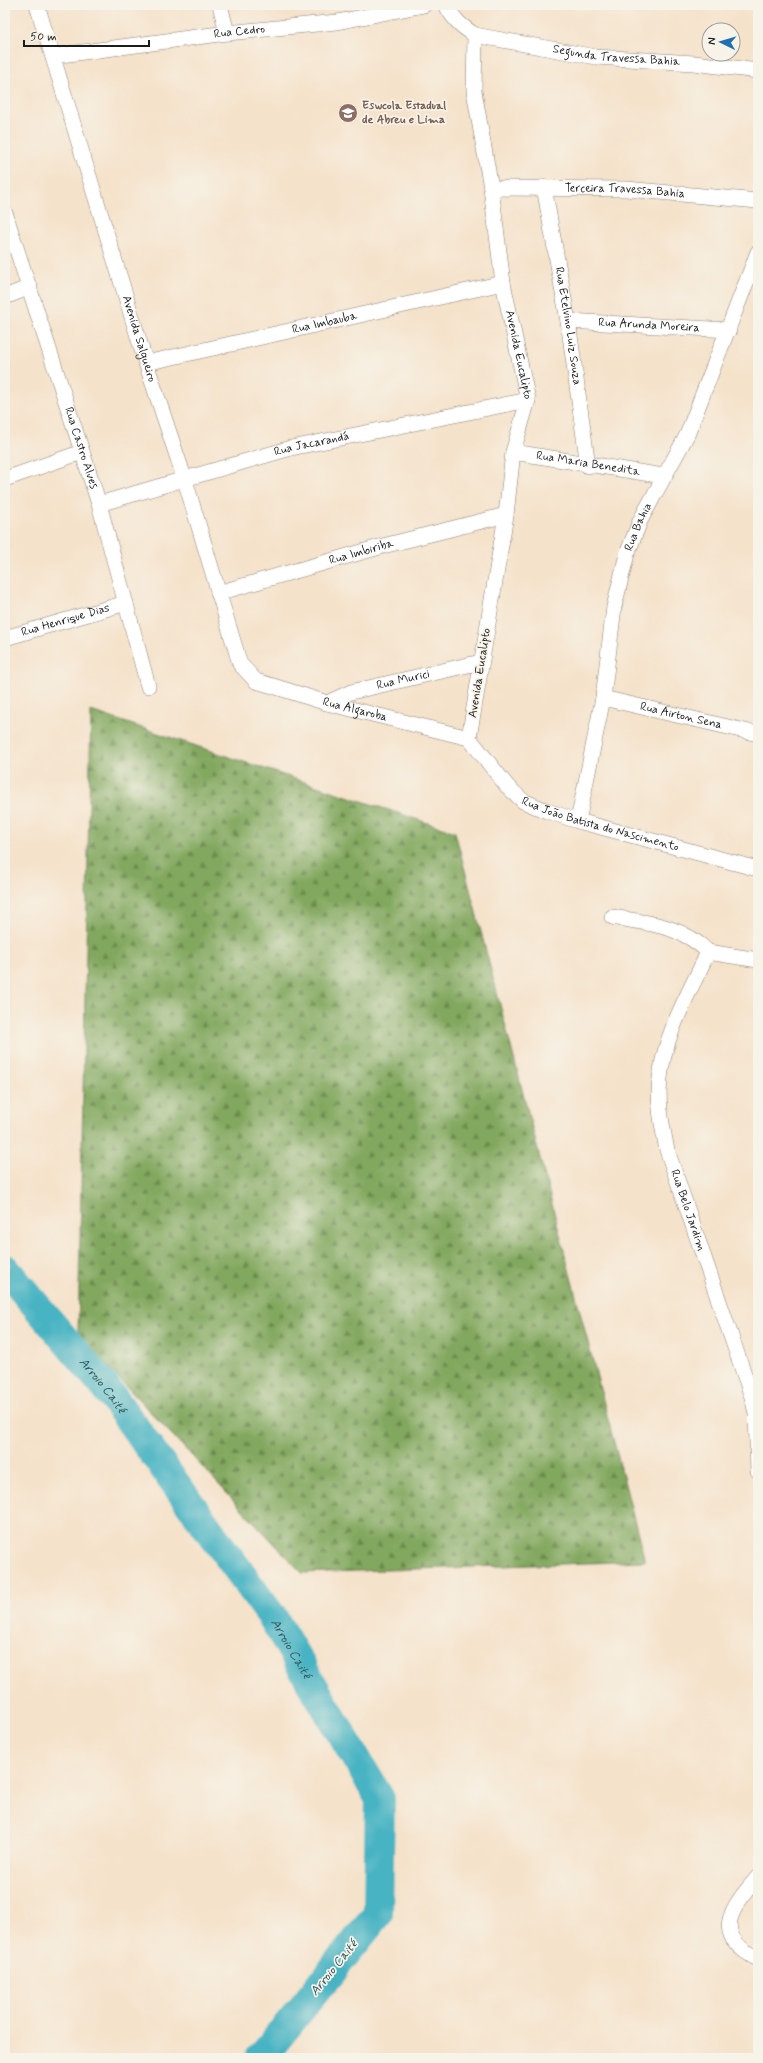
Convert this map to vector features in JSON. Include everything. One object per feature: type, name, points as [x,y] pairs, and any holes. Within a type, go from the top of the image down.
[{"type":"street","name":"Avenida Salgueiro","points":[[37,5],[146,363],[185,480],[240,664],[246,671]]},
{"type":"street","points":[[220,5],[226,33]]},
{"type":"street","name":"Rua Cedro","points":[[53,56],[226,33],[337,22],[424,5]]},
{"type":"street","points":[[446,5],[451,15],[460,25],[475,35]]},
{"type":"street","name":"Segunda Travessa Bahia","points":[[475,35],[527,43],[596,57],[694,63],[758,71]]},
{"type":"street","name":"Avenida Eucalipto","points":[[469,738],[506,515],[513,452],[528,400],[503,283],[491,188],[474,91],[475,35]]},
{"type":"street","name":"Terceira Travessa Bahia","points":[[491,188],[626,189],[758,201]]},
{"type":"street","name":"Rua Etelvino Luiz Souza","points":[[544,188],[568,321],[588,466]]},
{"type":"street","name":"Rua Castro Alves","points":[[5,213],[99,504],[148,686]]},
{"type":"street","name":"Rua Bahia","points":[[578,821],[603,698],[614,607],[628,554],[641,519],[663,476],[687,435],[758,252]]},
{"type":"street","name":"Rua Imbauba","points":[[146,363],[503,283]]},
{"type":"street","points":[[5,297],[30,287]]},
{"type":"street","name":"Rua Arunda Moreira","points":[[568,321],[729,330]]},
{"type":"street","name":"Rua Jacarandá","points":[[99,504],[291,448],[528,400]]},
{"type":"street","points":[[5,479],[82,452]]},
{"type":"street","name":"Rua Maria Benedita","points":[[513,452],[588,466],[663,476]]},
{"type":"street","name":"Rua Imbiriba","points":[[218,593],[383,546],[506,515]]},
{"type":"street","name":"Rua Henrique Dias","points":[[5,638],[126,603]]},
{"type":"street","name":"Rua Murici","points":[[327,703],[351,692],[481,662]]},
{"type":"street","name":"Rua Algaroba","points":[[246,671],[256,680],[327,703],[469,738]]},
{"type":"street","name":"Rua Airton Sena","points":[[603,698],[758,734]]},
{"type":"street","name":"Rua João Batista do Nascimento","points":[[469,738],[507,786],[523,801],[578,821],[758,869]]},
{"type":"street","points":[[612,917],[665,927],[686,934],[697,941],[708,952],[758,960]]},
{"type":"street","name":"Rua Belo Jardim","points":[[708,952],[669,1037],[660,1072],[660,1115],[667,1150],[752,1396],[756,1413],[758,1472]]},
{"type":"street","points":[[758,1877],[743,1894],[731,1916],[729,1929],[730,1937],[738,1946],[758,1959]]},
{"type":"green space","points":[[91,711],[455,832],[645,1561],[302,1573],[78,1335]]},
{"type":"waterway","name":"Arroio Caité","points":[[5,1269],[106,1388],[273,1618],[380,1799],[378,1914],[261,2058]]},
{"type":"place","name":"Eswcola Estadual de Abreu e Lima","points":[[348,113]]}]
